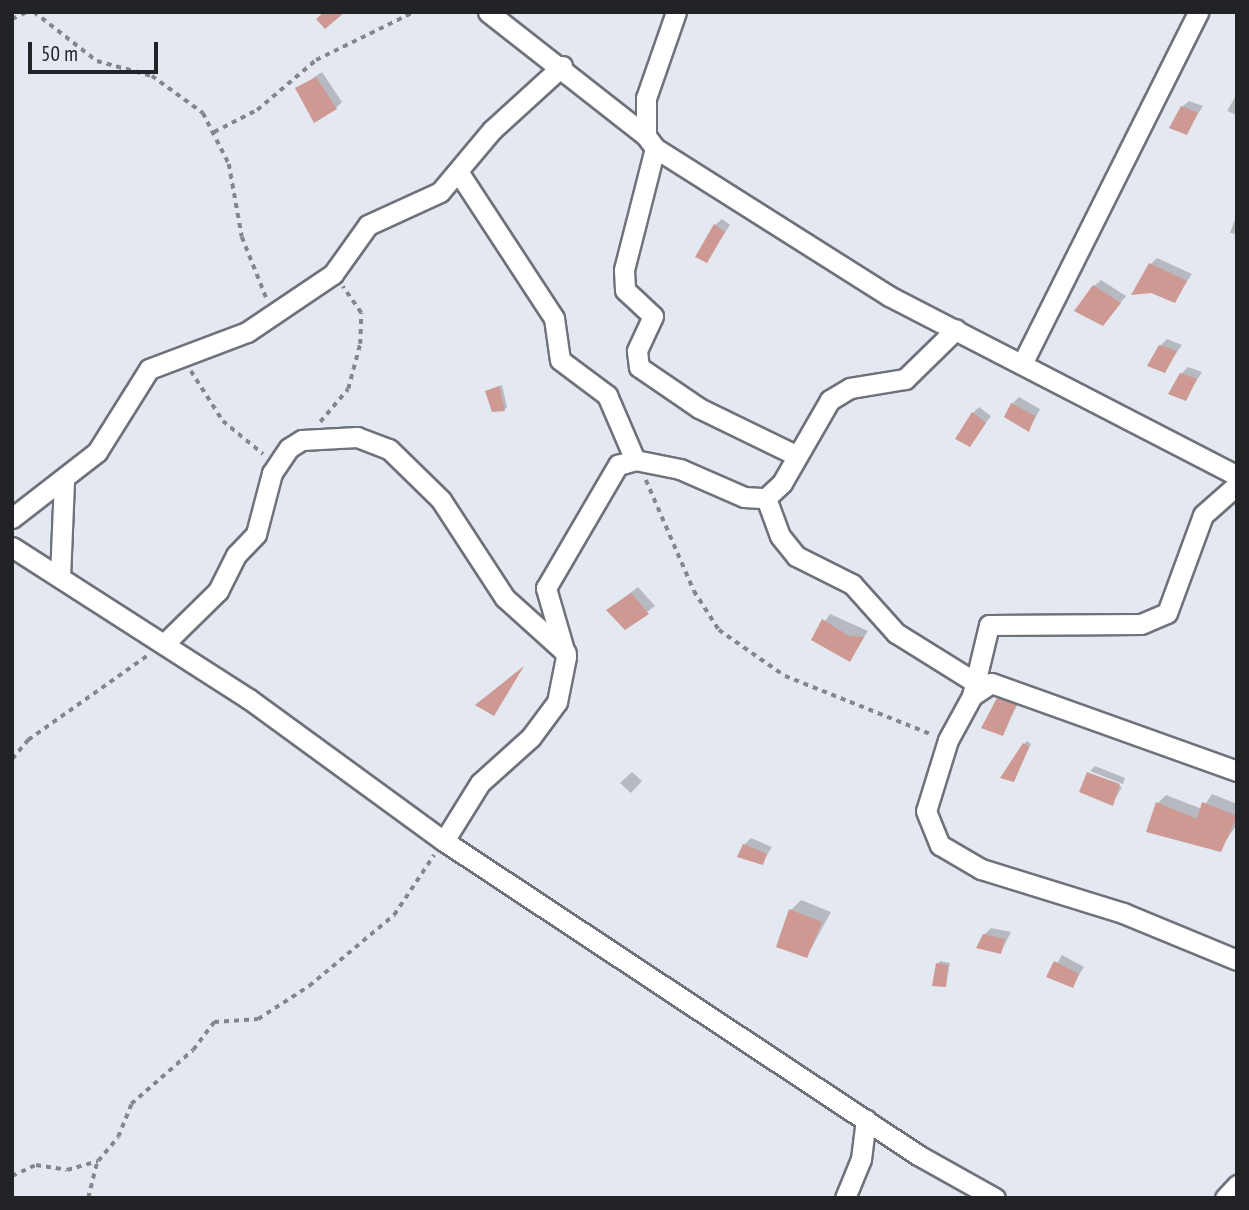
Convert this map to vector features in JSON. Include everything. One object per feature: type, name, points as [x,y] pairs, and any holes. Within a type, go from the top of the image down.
[{"type":"street","points":[[488,12],[562,66],[651,142],[782,233],[956,329],[1237,476]]},
{"type":"street","points":[[676,12],[646,98],[651,142],[624,270],[625,290],[653,316],[638,351],[639,367],[699,408],[796,455]]},
{"type":"street","points":[[1022,364],[1198,12]]},
{"type":"street","points":[[12,518],[64,482],[123,420],[149,369],[247,332],[274,311],[332,274],[368,225],[430,198],[459,173],[492,130],[562,66]]},
{"type":"street","points":[[459,173],[554,318],[561,360],[607,395],[635,460]]},
{"type":"street","points":[[766,498],[836,395],[905,379],[956,329]]},
{"type":"street","points":[[164,643],[218,591],[236,555],[256,534],[276,465],[302,440],[370,438],[389,449],[441,500],[505,598],[566,653]]},
{"type":"street","points":[[444,841],[480,783],[548,717],[566,653],[546,588],[618,465],[635,460],[680,469],[744,497],[766,498]]},
{"type":"street","points":[[60,577],[64,482]]},
{"type":"street","points":[[1237,485],[1203,515],[1167,613],[1141,624],[995,622],[989,625],[972,689],[948,740],[926,800],[927,821],[940,845],[981,869],[1123,913],[1237,960]]},
{"type":"street","points":[[766,498],[780,536],[796,556],[852,584],[896,633],[972,689],[1001,684],[1237,771]]},
{"type":"street","points":[[12,547],[164,643],[444,841],[866,1119],[995,1198]]},
{"type":"street","points":[[845,1198],[861,1159],[866,1119]]},
{"type":"street","points":[[1225,1198],[1237,1185]]},
{"type":"path","points":[[12,19],[27,12]]},
{"type":"path","points":[[34,12],[97,61],[165,85],[203,113],[229,164],[250,262],[274,311]]},
{"type":"path","points":[[214,132],[257,110],[316,60],[414,12]]},
{"type":"path","points":[[302,440],[348,389],[360,344],[361,313],[332,274]]},
{"type":"path","points":[[183,357],[223,421],[276,465]]},
{"type":"path","points":[[635,460],[694,591],[719,630],[785,676],[948,740]]},
{"type":"path","points":[[12,759],[28,740],[164,643]]},
{"type":"path","points":[[88,1198],[98,1160],[118,1137],[131,1104],[193,1050],[214,1022],[258,1019],[340,961],[394,915],[444,841]]},
{"type":"path","points":[[12,1176],[36,1165],[67,1170],[98,1160]]},
{"type":"building","points":[[324,12],[345,12],[325,29],[316,19]]},
{"type":"building","points":[[316,77],[337,109],[314,123],[295,88]]},
{"type":"building","points":[[1181,106],[1198,113],[1187,135],[1169,128]]},
{"type":"building","points":[[714,224],[725,232],[707,263],[695,257]]},
{"type":"building","points":[[1149,263],[1187,281],[1175,303],[1151,293],[1131,295]]},
{"type":"building","points":[[1093,285],[1121,303],[1103,326],[1074,311]]},
{"type":"building","points":[[1159,345],[1177,351],[1165,373],[1147,366]]},
{"type":"building","points":[[1180,373],[1197,379],[1186,401],[1168,394]]},
{"type":"building","points":[[499,386],[505,411],[492,412],[485,391]]},
{"type":"building","points":[[1011,403],[1035,416],[1029,432],[1004,417]]},
{"type":"building","points":[[972,412],[986,423],[970,447],[955,439]]},
{"type":"building","points":[[631,593],[649,614],[625,630],[606,610]]},
{"type":"building","points":[[822,619],[849,636],[864,637],[850,662],[811,640]]},
{"type":"building","points":[[524,666],[494,716],[475,705]]},
{"type":"building","points":[[997,698],[1016,705],[1003,736],[981,728]]},
{"type":"building","points":[[1023,743],[1029,747],[1014,782],[1000,778]]},
{"type":"building","points":[[1087,772],[1120,784],[1113,806],[1079,792]]},
{"type":"building","points":[[1156,802],[1197,819],[1202,802],[1237,816],[1221,852],[1146,832]]},
{"type":"building","points":[[743,844],[767,854],[763,865],[737,857]]},
{"type":"building","points":[[789,909],[822,922],[807,958],[776,947]]},
{"type":"building","points":[[983,934],[1005,939],[1001,954],[976,948]]},
{"type":"building","points":[[1054,961],[1079,974],[1073,988],[1046,977]]},
{"type":"building","points":[[936,963],[948,965],[946,987],[932,986]]}]
